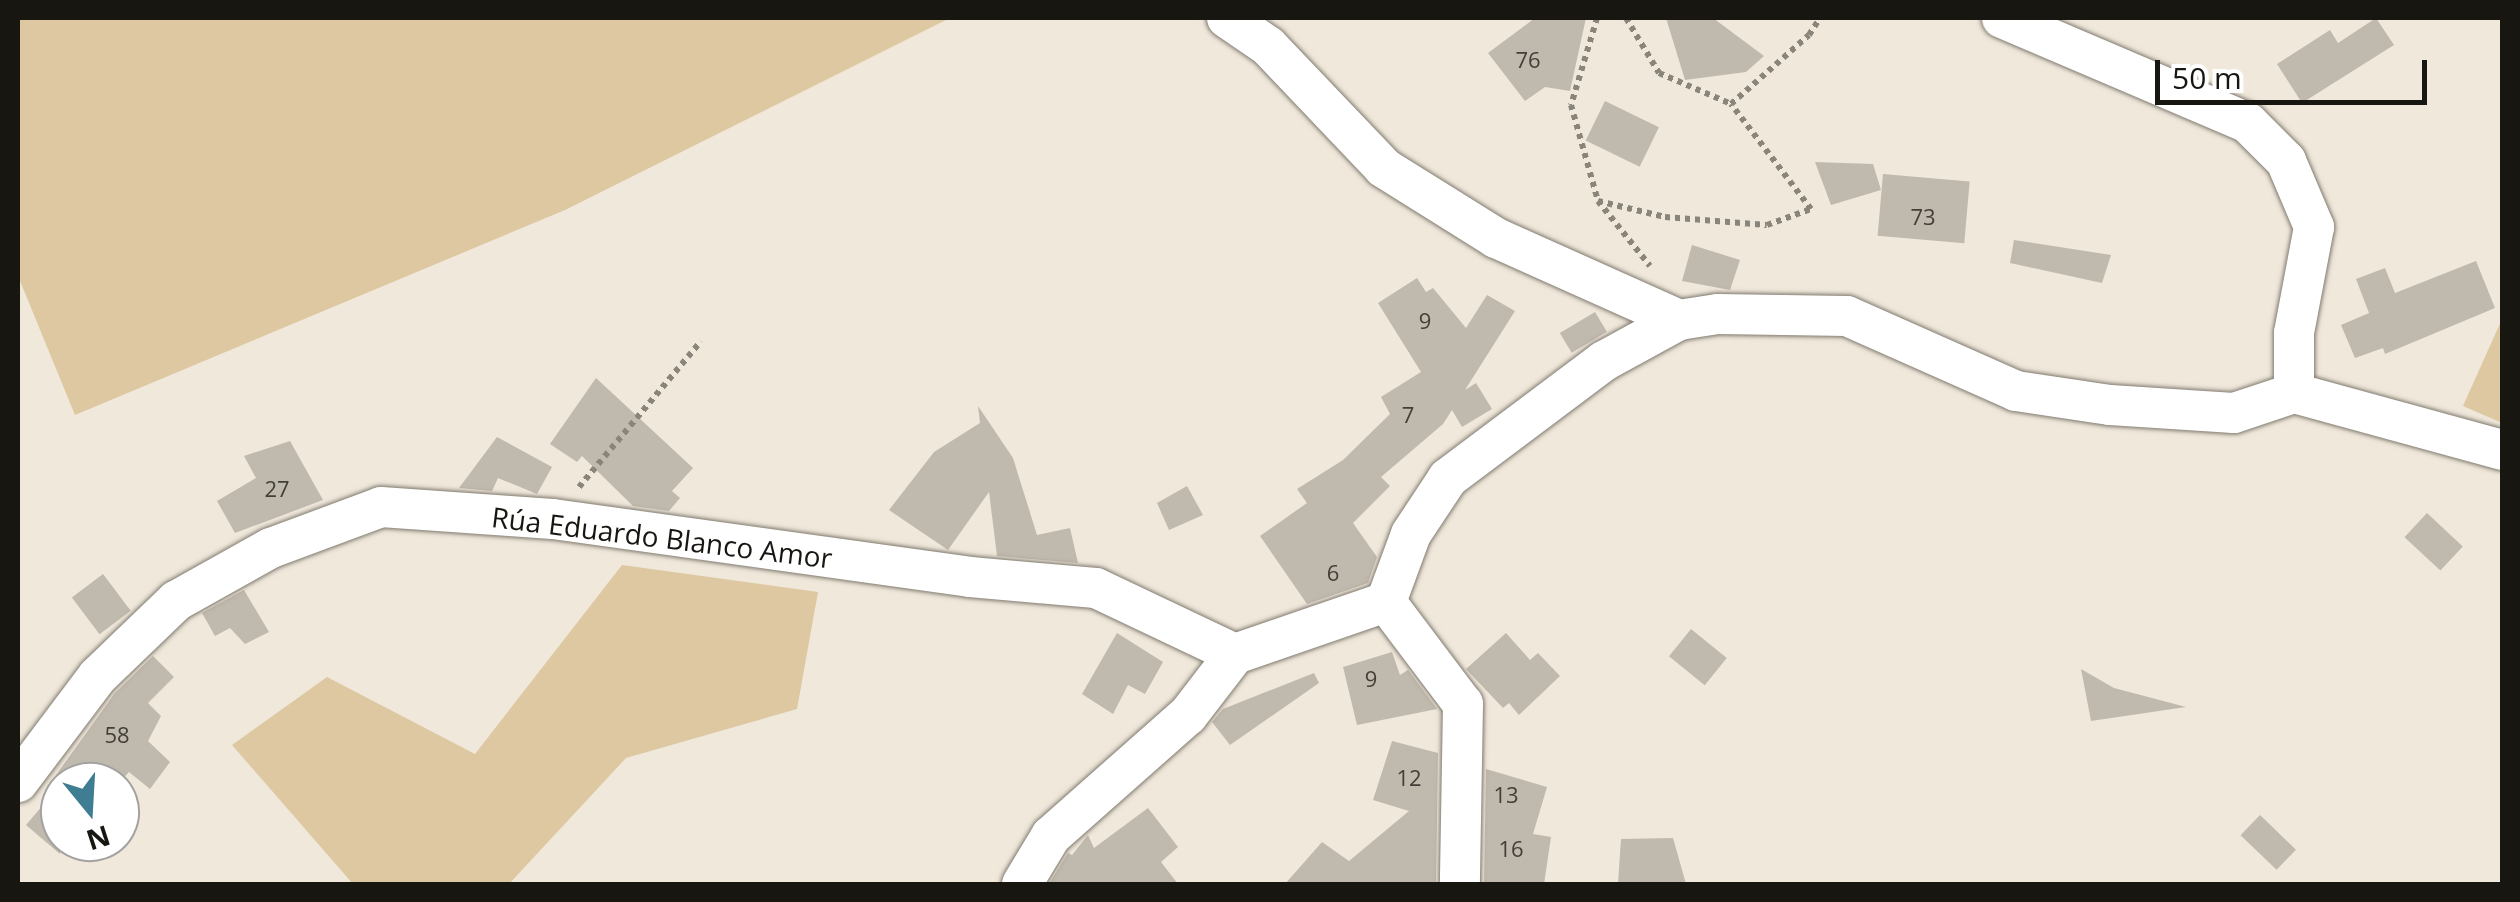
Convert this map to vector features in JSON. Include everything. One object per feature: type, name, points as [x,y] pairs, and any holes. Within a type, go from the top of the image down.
[{"type":"street","points":[[1227,18],[1268,46],[1384,168],[1496,238],[1679,320]]},
{"type":"street","points":[[2002,18],[2248,122],[2286,161],[2314,227],[2294,333],[2294,393]]},
{"type":"street","points":[[1386,602],[1411,534],[1448,478],[1604,361],[1679,320],[1718,314],[1846,316],[2016,391],[2110,405],[2234,413],[2294,393],[2502,450]]},
{"type":"street","name":"Rúa Eduardo Blanco Amor","points":[[18,782],[97,677],[176,601],[271,548],[382,507],[553,519],[970,577],[1096,588],[1235,654]]},
{"type":"street","points":[[1022,884],[1051,836],[1188,715],[1235,654],[1386,602]]},
{"type":"street","points":[[1386,602],[1463,704],[1460,884]]},
{"type":"path","points":[[1597,18],[1571,105],[1598,201],[1646,258],[1679,320]]},
{"type":"path","points":[[1598,201],[1664,217],[1767,225],[1811,210],[1731,104],[1659,73],[1626,18]]},
{"type":"path","points":[[1731,104],[1809,35],[1820,18]]},
{"type":"path","points":[[553,519],[701,341]]},
{"type":"shaded area","points":[[18,18],[950,18],[565,210],[75,415],[18,276]]},
{"type":"shaded area","points":[[2502,319],[2502,423],[2463,406]]},
{"type":"shaded area","points":[[622,565],[818,592],[797,709],[626,758],[509,884],[353,884],[232,745],[327,677],[475,754]]},
{"type":"building","points":[[1535,18],[1586,18],[1570,91],[1545,87],[1525,101],[1488,53]]},
{"type":"building","points":[[1666,18],[1713,18],[1764,56],[1746,72],[1685,80]]},
{"type":"building","points":[[2376,18],[2394,45],[2302,103],[2277,64],[2330,30],[2338,43]]},
{"type":"building","points":[[1605,101],[1659,127],[1640,167],[1586,141]]},
{"type":"building","points":[[1815,162],[1873,164],[1881,190],[1831,205]]},
{"type":"building","points":[[1883,174],[1970,182],[1964,243],[1878,236]]},
{"type":"building","points":[[2014,240],[2111,255],[2102,283],[2010,263]]},
{"type":"building","points":[[1692,245],[1740,260],[1730,290],[1682,281]]},
{"type":"building","points":[[2476,261],[2495,308],[2385,354],[2383,348],[2355,358],[2341,325],[2369,313],[2356,279],[2385,268],[2395,293]]},
{"type":"building","points":[[1417,278],[1426,292],[1433,288],[1466,328],[1487,295],[1515,311],[1465,390],[1476,383],[1492,409],[1462,427],[1452,410],[1443,424],[1381,477],[1390,486],[1353,523],[1377,557],[1368,583],[1307,604],[1260,536],[1307,503],[1297,489],[1343,460],[1390,414],[1381,397],[1421,372],[1378,303]]},
{"type":"building","points":[[1595,312],[1607,332],[1572,353],[1560,333]]},
{"type":"building","points":[[596,378],[693,468],[672,491],[680,498],[669,511],[633,506],[582,456],[577,462],[550,444]]},
{"type":"building","points":[[978,406],[1013,458],[1037,535],[1070,528],[1078,563],[997,556],[989,492],[948,550],[889,510],[934,452],[980,423]]},
{"type":"building","points":[[497,437],[552,467],[537,494],[498,478],[492,491],[459,488]]},
{"type":"building","points":[[290,441],[323,500],[235,533],[217,501],[256,478],[244,456]]},
{"type":"building","points":[[1187,486],[1203,515],[1169,530],[1157,503]]},
{"type":"building","points":[[2427,513],[2463,546],[2440,571],[2404,537]]},
{"type":"building","points":[[103,574],[131,611],[100,634],[72,597]]},
{"type":"building","points":[[244,590],[269,632],[245,644],[230,628],[215,636],[202,613]]},
{"type":"building","points":[[1691,629],[1727,658],[1705,685],[1669,656]]},
{"type":"building","points":[[1117,633],[1163,662],[1145,694],[1128,685],[1113,714],[1082,694]]},
{"type":"building","points":[[1506,633],[1530,660],[1538,653],[1560,676],[1519,715],[1509,703],[1503,708],[1466,669]]},
{"type":"building","points":[[1392,652],[1400,675],[1408,670],[1437,709],[1357,725],[1343,667]]},
{"type":"building","points":[[153,656],[174,677],[148,703],[161,716],[148,741],[170,762],[150,789],[140,781],[140,762],[65,762],[115,693]]},
{"type":"building","points":[[2081,669],[2114,688],[2186,707],[2091,721]]},
{"type":"building","points":[[1314,673],[1319,683],[1230,745],[1212,722],[1223,709]]},
{"type":"building","points":[[1392,741],[1438,753],[1436,884],[1285,884],[1322,842],[1349,861],[1409,811],[1373,800]]},
{"type":"building","points":[[1486,769],[1547,787],[1533,834],[1551,837],[1544,884],[1484,884]]},
{"type":"building","points":[[1148,808],[1178,847],[1161,862],[1178,884],[1049,884],[1068,853],[1072,855],[1088,835],[1094,848]]},
{"type":"building","points":[[40,809],[40,837],[26,825]]},
{"type":"building","points":[[2260,815],[2296,850],[2277,870],[2241,835]]},
{"type":"building","points":[[1673,838],[1686,884],[1618,884],[1621,839]]}]
